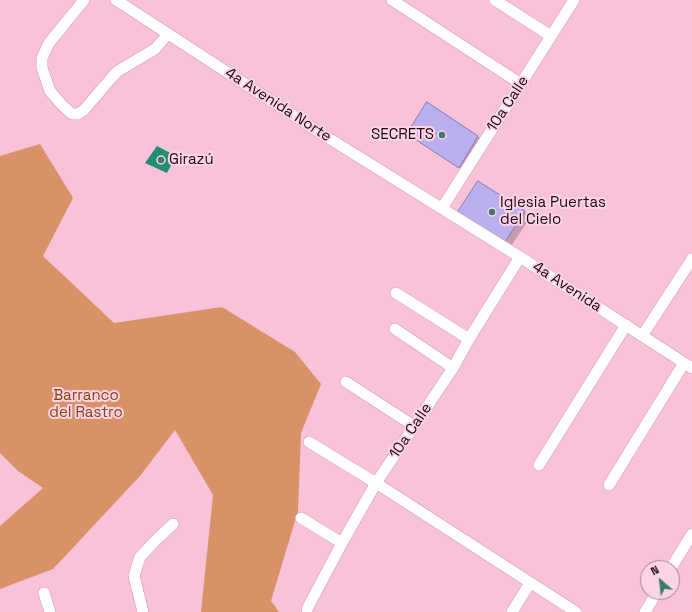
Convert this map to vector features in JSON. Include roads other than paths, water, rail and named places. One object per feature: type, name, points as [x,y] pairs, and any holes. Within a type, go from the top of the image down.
[{"type":"street","points":[[84,0],[49,43],[42,58],[42,68],[50,91],[72,114],[78,114],[84,110],[118,71],[155,49],[168,34]]},
{"type":"street","name":"4a Avenida Norte","points":[[116,0],[322,134],[442,208]]},
{"type":"street","points":[[392,0],[521,84]]},
{"type":"street","points":[[495,0],[551,36]]},
{"type":"street","name":"10a Calle","points":[[442,208],[574,0]]},
{"type":"street","name":"4a Avenida","points":[[442,208],[688,366]]},
{"type":"street","name":"10a Calle","points":[[307,608],[376,483],[453,368],[469,339],[520,257]]},
{"type":"street","points":[[642,336],[692,259]]},
{"type":"street","points":[[396,293],[469,339]]},
{"type":"street","points":[[539,466],[626,325]]},
{"type":"street","points":[[395,329],[453,368]]},
{"type":"street","points":[[609,485],[688,366]]},
{"type":"street","points":[[346,382],[414,426]]},
{"type":"street","points":[[310,442],[576,612]]},
{"type":"street","points":[[301,518],[342,543]]},
{"type":"street","points":[[143,612],[134,576],[140,557],[154,541],[173,524]]},
{"type":"street","points":[[676,560],[692,534]]},
{"type":"street","points":[[512,612],[530,583]]},
{"type":"street","points":[[44,593],[50,612]]},
{"type":"street","points":[[645,612],[652,600]]},
{"type":"place","name":"SECRETS","points":[[442,135]]},
{"type":"place","name":"Girazú","points":[[161,160]]},
{"type":"place","name":"Iglesia Puertas del Cielo","points":[[492,212]]},
{"type":"park label","name":"Barranco del Rastro","points":[[86,404]]}]
